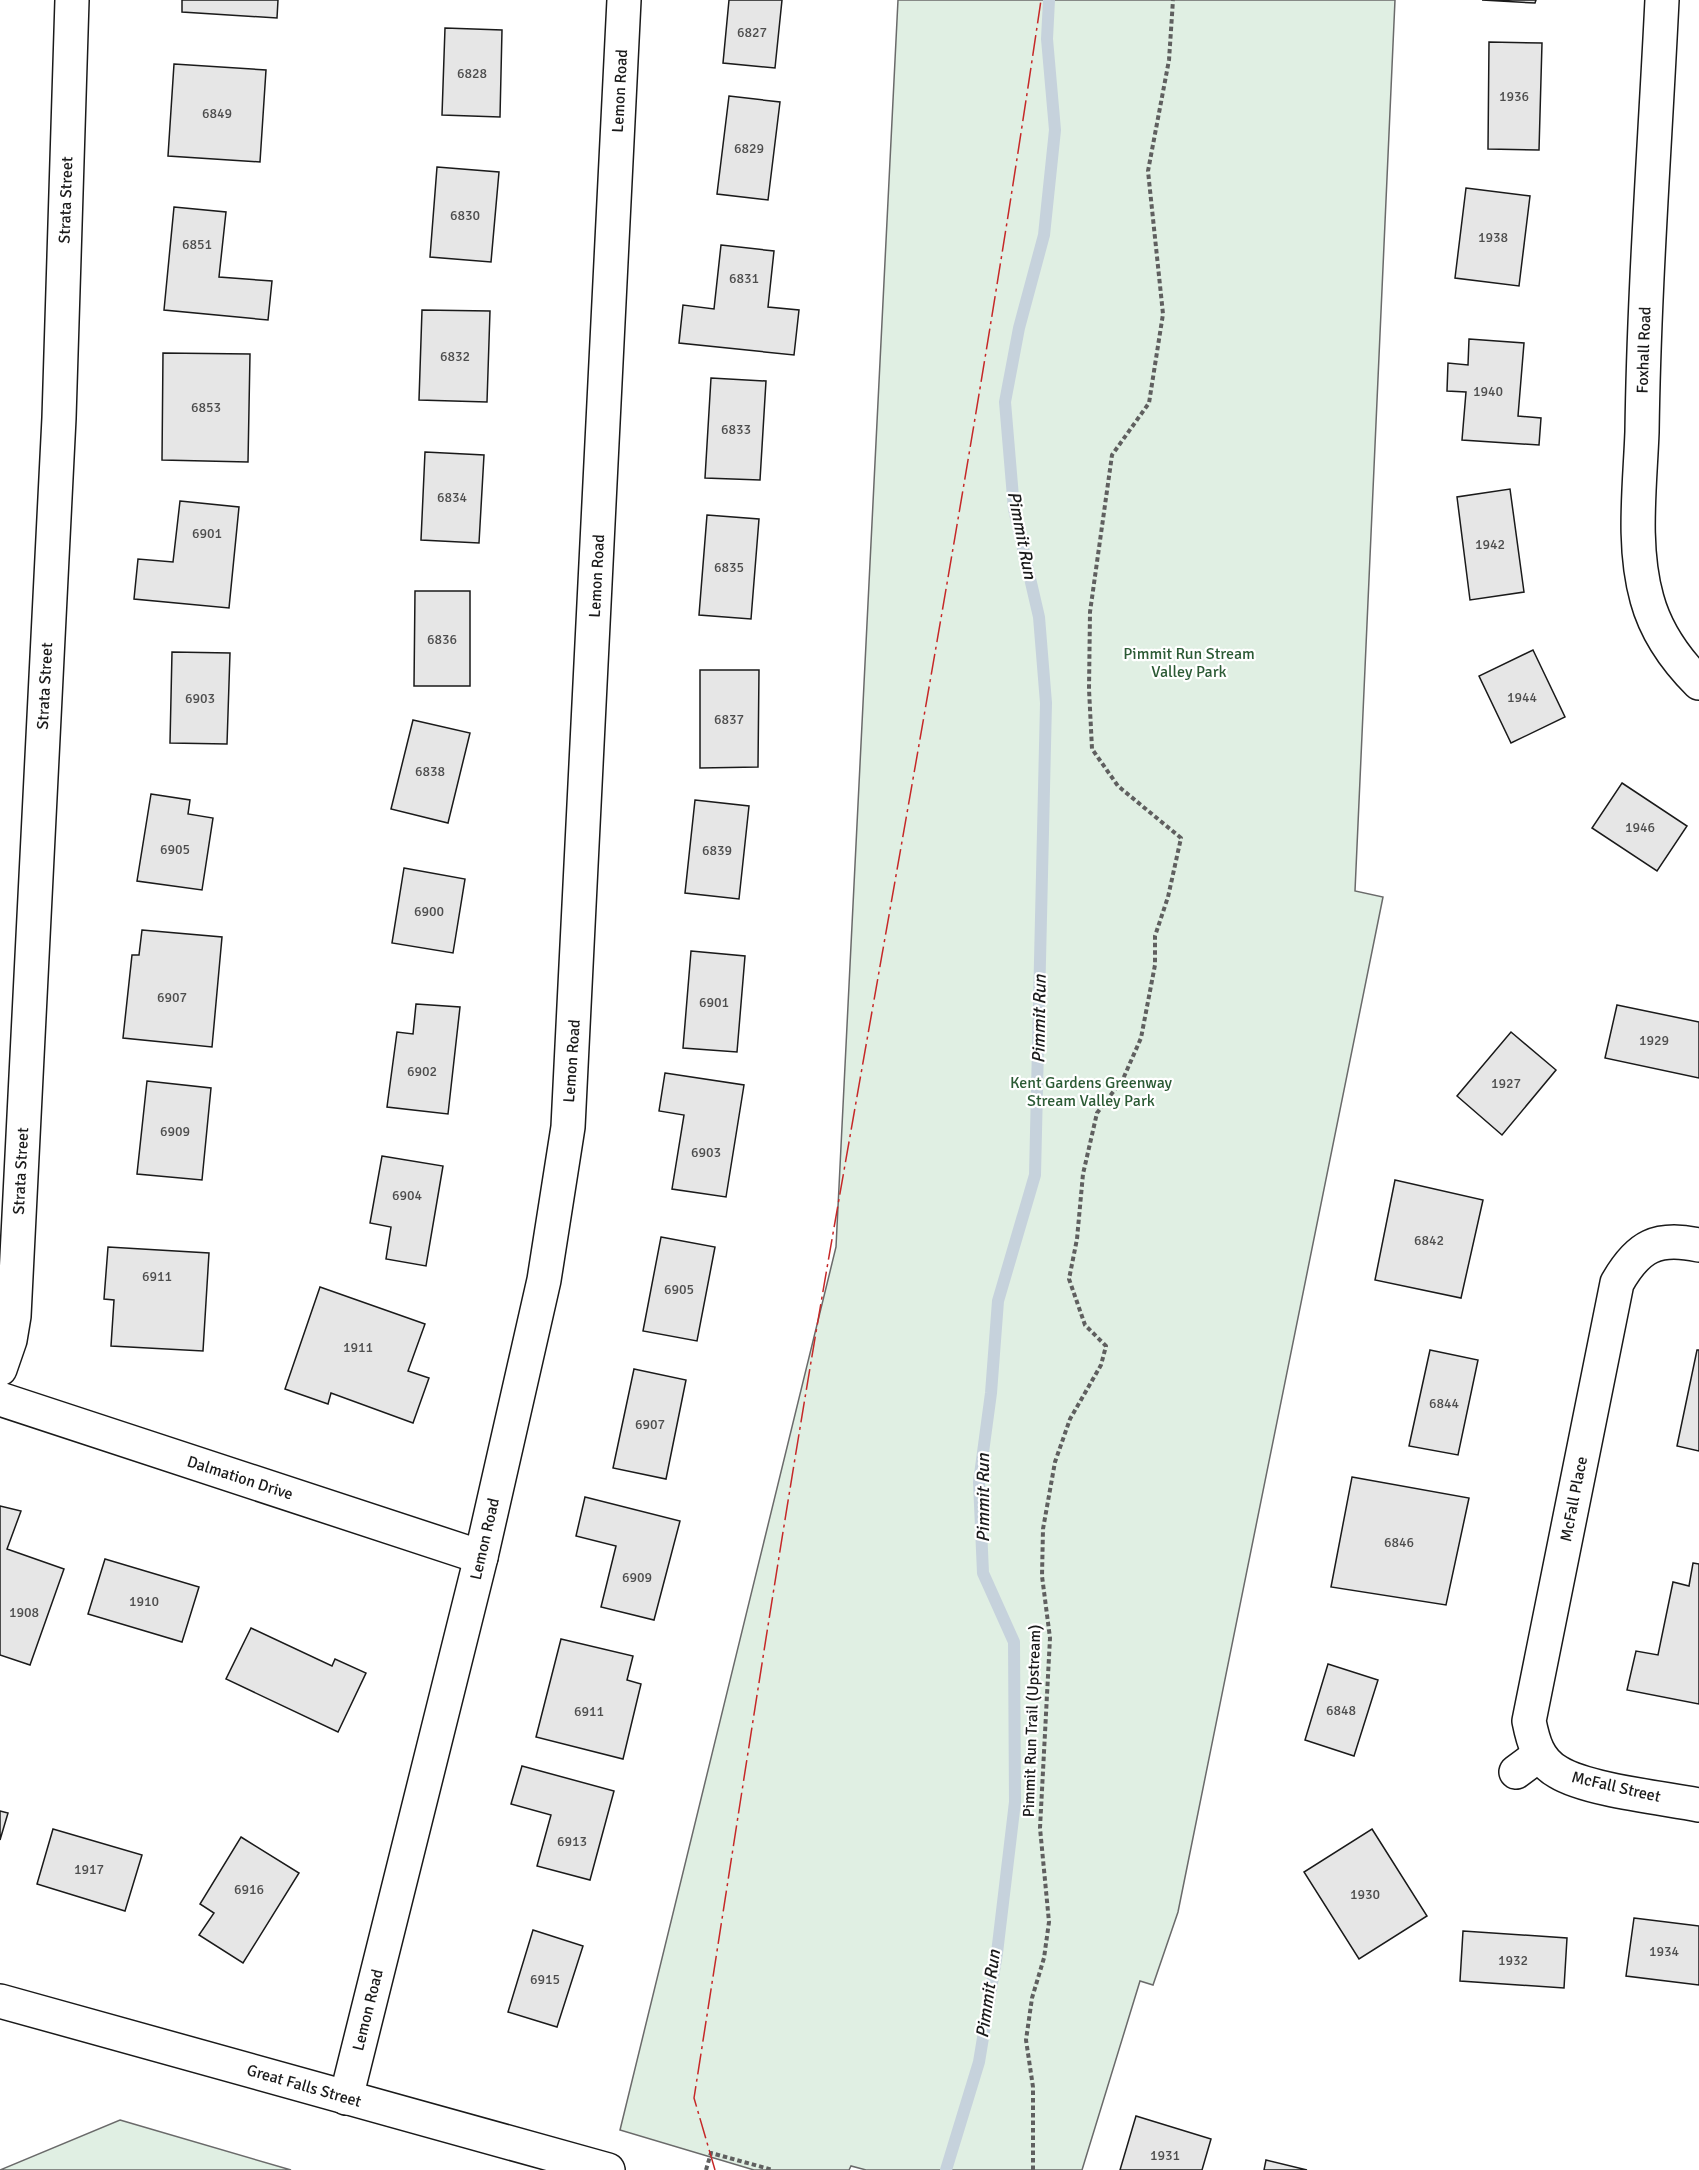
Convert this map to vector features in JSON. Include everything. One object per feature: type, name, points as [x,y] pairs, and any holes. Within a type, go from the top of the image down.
[{"type":"street","name":"Strata Street","points":[[0,1369],[10,1340],[14,1316],[59,418],[72,0]]},
{"type":"street","name":"Lemon Road","points":[[346,2098],[481,1557],[544,1280],[568,1127],[624,0]]},
{"type":"street","name":"Foxhall Road","points":[[1662,0],[1643,369],[1639,555],[1647,600],[1661,634],[1680,664],[1699,683]]},
{"type":"street","name":"McFall Place","points":[[1528,1764],[1533,1744],[1529,1721],[1617,1283],[1628,1263],[1634,1239],[1674,1240],[1699,1245]]},
{"type":"street","name":"Dalmation Drive","points":[[0,1399],[481,1557]]},
{"type":"street","name":"McFall Street","points":[[1528,1764],[1578,1781],[1699,1805]]},
{"type":"street","name":"Great Falls Street","points":[[0,2001],[608,2170]]},
{"type":"path","name":"Pimmit Run Trail (Upstream)","points":[[1033,2170],[1033,2087],[1026,2040],[1032,1998],[1044,1958],[1049,1922],[1040,1828],[1050,1638],[1042,1576],[1043,1530],[1055,1462],[1070,1419],[1101,1365],[1106,1346],[1085,1325],[1069,1279],[1077,1239],[1083,1174],[1097,1113],[1123,1079],[1141,1038],[1155,964],[1155,936],[1168,897],[1181,838],[1118,786],[1092,749],[1089,689],[1090,612],[1112,455],[1149,403],[1163,314],[1148,171],[1169,60],[1173,0]]},
{"type":"path","points":[[706,2170],[711,2153],[773,2170]]},
{"type":"green space","name":"Kent Gardens Greenway Stream Valley Park","points":[[898,0],[1395,0],[1355,891],[1383,897],[1178,1912],[1153,1985],[1140,1981],[1082,2170],[866,2170],[851,2166],[849,2170],[754,2170],[620,2130],[836,1247]]},
{"type":"green space","points":[[120,2120],[291,2170],[0,2170]]},
{"type":"building","points":[[182,0],[278,0],[277,18],[182,12]]},
{"type":"building","points":[[729,0],[782,0],[775,68],[723,63]]},
{"type":"building","points":[[1482,0],[1536,0],[1535,3]]},
{"type":"building","points":[[445,28],[502,30],[500,117],[442,115]]},
{"type":"building","points":[[1489,42],[1542,43],[1539,150],[1488,149]]},
{"type":"building","points":[[174,64],[266,70],[260,162],[168,156]]},
{"type":"building","points":[[729,96],[780,102],[768,200],[717,194]]},
{"type":"building","points":[[437,167],[499,172],[491,262],[430,257]]},
{"type":"building","points":[[1466,188],[1530,196],[1519,286],[1455,278]]},
{"type":"building","points":[[174,207],[226,212],[219,277],[272,281],[268,320],[164,310]]},
{"type":"building","points":[[721,245],[774,251],[768,307],[799,310],[794,355],[679,343],[683,305],[714,309]]},
{"type":"building","points":[[422,310],[490,311],[487,402],[419,400]]},
{"type":"building","points":[[1469,339],[1524,343],[1518,416],[1541,418],[1539,445],[1462,440],[1466,392],[1447,391],[1448,363],[1468,365]]},
{"type":"building","points":[[163,353],[250,354],[248,462],[162,460]]},
{"type":"building","points":[[711,378],[766,381],[760,480],[705,478]]},
{"type":"building","points":[[425,452],[484,455],[479,543],[421,540]]},
{"type":"building","points":[[1510,489],[1524,592],[1470,600],[1457,497]]},
{"type":"building","points":[[180,501],[239,507],[229,608],[134,599],[138,559],[173,562]]},
{"type":"building","points":[[707,515],[759,519],[751,619],[699,615]]},
{"type":"building","points":[[415,591],[470,591],[470,686],[414,686]]},
{"type":"building","points":[[1533,650],[1565,717],[1511,743],[1479,676]]},
{"type":"building","points":[[172,652],[230,653],[227,744],[170,743]]},
{"type":"building","points":[[700,670],[759,670],[758,767],[700,768]]},
{"type":"building","points":[[413,720],[470,733],[448,823],[391,809]]},
{"type":"building","points":[[1622,783],[1687,826],[1657,871],[1592,828]]},
{"type":"building","points":[[151,794],[190,800],[188,814],[213,818],[202,890],[137,881]]},
{"type":"building","points":[[695,800],[749,806],[739,899],[685,893]]},
{"type":"building","points":[[404,868],[465,879],[453,953],[392,943]]},
{"type":"building","points":[[142,930],[222,937],[212,1047],[123,1038],[132,955],[139,955]]},
{"type":"building","points":[[691,951],[745,956],[737,1052],[683,1048]]},
{"type":"building","points":[[416,1004],[460,1007],[448,1114],[387,1107],[397,1032],[413,1034]]},
{"type":"building","points":[[1617,1005],[1699,1022],[1699,1078],[1605,1058]]},
{"type":"building","points":[[1511,1032],[1556,1070],[1502,1135],[1457,1096]]},
{"type":"building","points":[[665,1073],[744,1085],[726,1197],[672,1189],[684,1115],[659,1111]]},
{"type":"building","points":[[147,1081],[211,1088],[202,1180],[137,1174]]},
{"type":"building","points":[[382,1156],[443,1166],[426,1266],[386,1259],[391,1227],[370,1223]]},
{"type":"building","points":[[1395,1180],[1483,1200],[1461,1298],[1375,1280]]},
{"type":"building","points":[[661,1237],[715,1247],[697,1341],[643,1331]]},
{"type":"building","points":[[108,1247],[209,1253],[203,1351],[111,1346],[114,1300],[104,1299]]},
{"type":"building","points":[[320,1287],[425,1324],[408,1371],[429,1378],[413,1423],[331,1393],[328,1404],[285,1389]]},
{"type":"building","points":[[1430,1350],[1478,1360],[1458,1455],[1409,1446]]},
{"type":"building","points":[[1697,1350],[1699,1350],[1699,1451],[1677,1446]]},
{"type":"building","points":[[634,1369],[686,1380],[666,1479],[613,1468]]},
{"type":"building","points":[[1352,1477],[1469,1498],[1446,1605],[1331,1587]]},
{"type":"building","points":[[585,1497],[680,1521],[654,1620],[601,1607],[616,1546],[576,1536]]},
{"type":"building","points":[[0,1506],[21,1511],[7,1549],[64,1569],[30,1665],[0,1655]]},
{"type":"building","points":[[105,1559],[199,1587],[182,1642],[88,1614]]},
{"type":"building","points":[[1693,1563],[1699,1564],[1699,1704],[1627,1690],[1636,1651],[1658,1655],[1673,1582],[1689,1586]]},
{"type":"building","points":[[251,1628],[332,1666],[335,1659],[366,1673],[338,1732],[226,1679]]},
{"type":"building","points":[[561,1639],[633,1656],[627,1680],[641,1684],[623,1759],[536,1737]]},
{"type":"building","points":[[1328,1664],[1378,1680],[1354,1756],[1305,1740]]},
{"type":"building","points":[[522,1766],[614,1791],[590,1880],[537,1866],[551,1815],[511,1804]]},
{"type":"building","points":[[0,1811],[8,1813],[0,1840]]},
{"type":"building","points":[[53,1829],[142,1855],[125,1911],[37,1884]]},
{"type":"building","points":[[1372,1829],[1427,1916],[1359,1959],[1304,1872]]},
{"type":"building","points":[[241,1837],[299,1873],[243,1963],[199,1935],[214,1913],[200,1904]]},
{"type":"building","points":[[1634,1918],[1699,1926],[1699,1985],[1626,1976]]},
{"type":"building","points":[[533,1930],[583,1946],[557,2027],[508,2012]]},
{"type":"building","points":[[1463,1931],[1567,1938],[1564,1988],[1460,1981]]},
{"type":"building","points":[[1136,2116],[1211,2139],[1202,2170],[1120,2170]]},
{"type":"building","points":[[1266,2160],[1307,2170],[1264,2170]]},
{"type":"waterway","name":"Pimmit Run","points":[[946,2170],[979,2062],[997,1953],[1015,1802],[1014,1642],[983,1573],[979,1482],[991,1393],[998,1301],[1035,1175],[1046,703],[1039,617],[1014,509],[1005,402],[1019,328],[1044,235],[1055,130],[1047,39],[1049,0]]},
{"type":"power","points":[[715,2170],[694,2098],[798,1441],[968,459],[1041,0]]},
{"type":"park label","name":"Pimmit Run Stream Valley Park","points":[[1189,663]]}]
